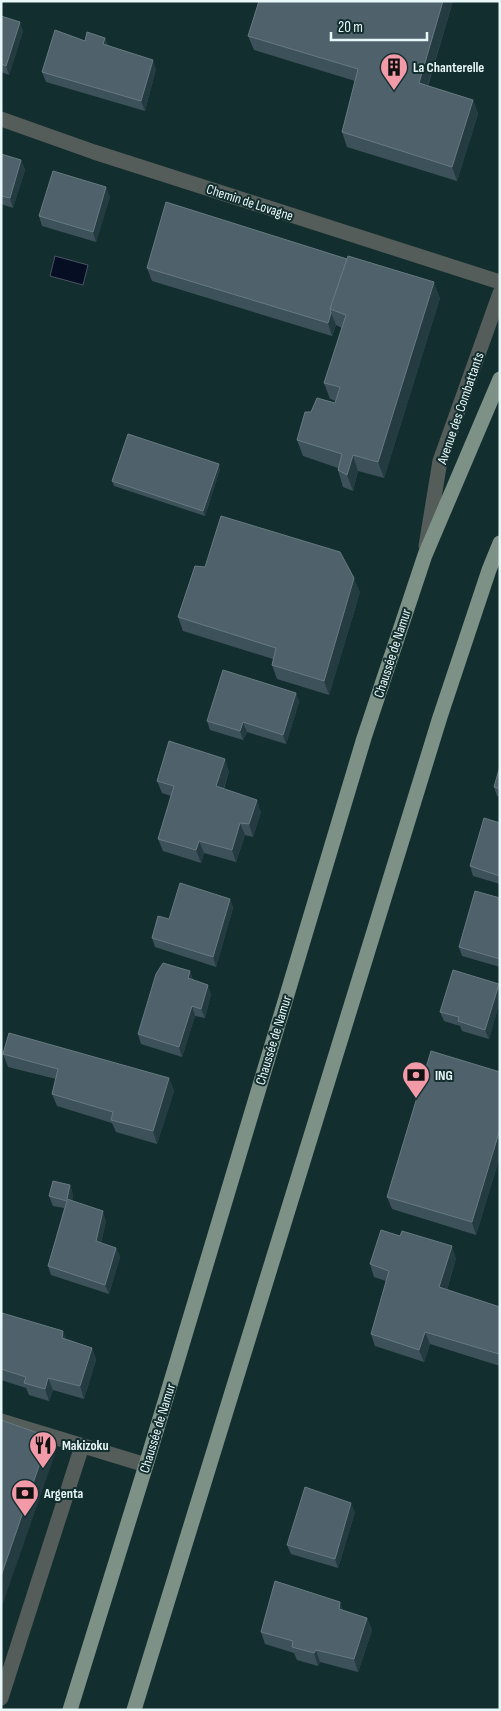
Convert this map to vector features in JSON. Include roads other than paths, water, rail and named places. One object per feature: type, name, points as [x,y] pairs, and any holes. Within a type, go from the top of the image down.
[{"type":"main road","name":"Chaussée de Namur","points":[[70,1710],[146,1465],[364,738],[425,555],[500,379]]},
{"type":"main road","points":[[134,1710],[440,717],[489,570],[500,543]]},
{"type":"street","name":"Chemin de Lovagne","points":[[1,119],[500,282]]},
{"type":"street","name":"Avenue des Combattants","points":[[425,555],[440,461],[500,293]]},
{"type":"street","points":[[1,1421],[146,1465]]},
{"type":"street","points":[[1,1698],[82,1446]]},
{"type":"water","points":[[55,256],[88,265],[83,285],[50,276]]},
{"type":"place","name":"La Chanterelle","points":[[394,91]]},
{"type":"place","name":"ING","points":[[416,1099]]},
{"type":"place","name":"Makizoku","points":[[43,1469]]},
{"type":"place","name":"Argenta","points":[[25,1517]]}]
